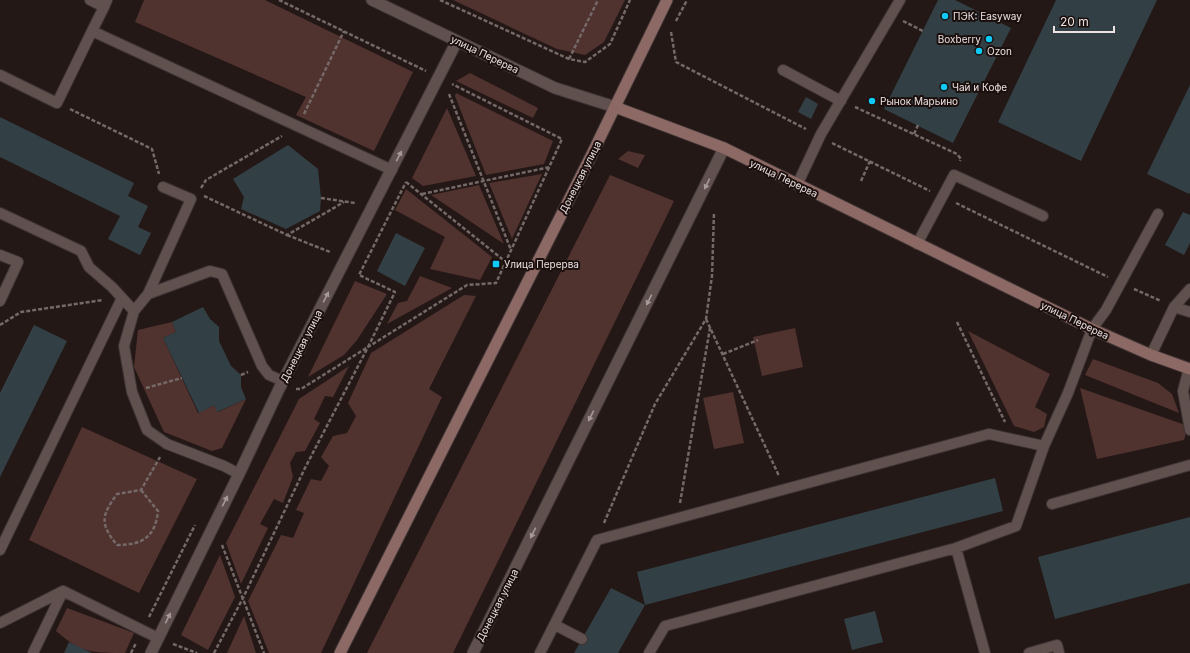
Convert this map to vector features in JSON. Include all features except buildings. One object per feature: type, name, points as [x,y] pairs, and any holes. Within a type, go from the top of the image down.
[{"type":"main road","name":"Донецкая улица","points":[[340,653],[615,107],[667,0]]},
{"type":"main road","name":"улица Перерва","points":[[615,107],[724,148],[1092,329],[1151,355],[1190,368]]},
{"type":"street","name":"улица Перерва","points":[[372,0],[555,88],[615,107]]},
{"type":"street","name":"Донецкая улица","points":[[151,653],[281,385],[457,41]]},
{"type":"street","name":"Донецкая улица","points":[[473,653],[724,148]]},
{"type":"lane","points":[[0,75],[57,103],[105,3],[90,0]]},
{"type":"lane","points":[[797,184],[822,134],[900,0]]},
{"type":"lane","points":[[92,31],[392,170]]},
{"type":"lane","points":[[783,70],[841,101]]},
{"type":"lane","points":[[917,244],[954,175],[1043,216]]},
{"type":"lane","points":[[163,188],[191,200],[148,294],[134,311],[124,346],[132,392],[147,430],[167,444],[224,466],[239,474]]},
{"type":"lane","points":[[0,213],[81,251],[89,267],[112,287],[134,311]]},
{"type":"lane","points":[[649,653],[665,626],[956,548],[1016,526],[1044,446],[1068,393],[1092,329],[1106,310],[1158,214]]},
{"type":"lane","points":[[0,255],[18,262],[0,301]]},
{"type":"lane","points":[[148,294],[212,266],[222,274],[262,366],[281,385]]},
{"type":"lane","points":[[1151,355],[1174,307],[1190,289]]},
{"type":"lane","points":[[0,550],[122,298]]},
{"type":"lane","points":[[1174,307],[1190,312]]},
{"type":"lane","points":[[1190,368],[1182,391],[1190,430]]},
{"type":"lane","points":[[540,653],[597,540],[989,434],[1044,446]]},
{"type":"lane","points":[[1052,504],[1190,465]]},
{"type":"lane","points":[[956,548],[985,653]]},
{"type":"lane","points":[[63,591],[158,638]]},
{"type":"lane","points":[[0,623],[63,591]]},
{"type":"lane","points":[[33,653],[63,591]]},
{"type":"lane","points":[[555,625],[582,639]]},
{"type":"lane","points":[[1029,653],[1057,645],[1059,653]]},
{"type":"path","points":[[279,0],[439,77],[562,139],[496,283],[467,285],[301,389],[281,385]]},
{"type":"path","points":[[440,0],[569,59],[585,62],[610,44],[630,0]]},
{"type":"path","points":[[569,59],[598,0]]},
{"type":"path","points":[[676,22],[687,0]]},
{"type":"path","points":[[892,16],[923,30]]},
{"type":"path","points":[[673,28],[670,34],[676,62],[698,74]]},
{"type":"path","points":[[298,127],[344,31]]},
{"type":"path","points":[[453,84],[448,96],[511,250]]},
{"type":"path","points":[[841,101],[957,154],[961,159],[954,175]]},
{"type":"path","points":[[57,103],[152,149],[163,188]]},
{"type":"path","points":[[914,134],[918,125]]},
{"type":"path","points":[[283,135],[206,180],[198,193],[287,235],[330,252]]},
{"type":"path","points":[[861,181],[870,161]]},
{"type":"path","points":[[421,194],[550,167]]},
{"type":"path","points":[[392,170],[506,262]]},
{"type":"path","points":[[214,653],[243,598],[305,468],[395,292],[359,275],[406,182]]},
{"type":"path","points":[[321,198],[355,203]]},
{"type":"path","points":[[287,235],[344,202]]},
{"type":"path","points":[[597,540],[655,404],[706,319],[712,276],[714,212]]},
{"type":"path","points":[[0,325],[21,312],[122,298]]},
{"type":"path","points":[[706,319],[785,489]]},
{"type":"path","points":[[957,322],[1013,439]]},
{"type":"path","points":[[677,518],[710,328]]},
{"type":"path","points":[[723,354],[758,340]]},
{"type":"path","points":[[132,392],[182,378]]},
{"type":"path","points":[[141,490],[167,444]]},
{"type":"path","points":[[141,490],[158,511],[157,525],[150,536],[133,545],[117,545],[105,531],[105,511],[117,494],[141,490]]},
{"type":"path","points":[[214,524],[264,653]]},
{"type":"path","points":[[158,638],[197,653]]},
{"type":"shaded area","points":[[144,0],[265,0],[413,72],[374,151],[296,115],[306,97],[135,22]]},
{"type":"shaded area","points":[[453,0],[625,0],[604,42],[585,55],[557,49]]},
{"type":"shaded area","points":[[470,73],[538,108],[533,118],[456,81]]},
{"type":"shaded area","points":[[456,93],[553,141],[544,164],[486,175],[455,96]]},
{"type":"shaded area","points":[[447,108],[476,176],[423,186],[412,178]]},
{"type":"shaded area","points":[[628,151],[645,155],[638,168],[618,159]]},
{"type":"shaded area","points":[[542,174],[512,239],[489,183]]},
{"type":"shaded area","points":[[610,175],[674,201],[453,653],[367,653]]},
{"type":"shaded area","points":[[479,185],[504,244],[431,195]]},
{"type":"shaded area","points":[[406,189],[492,257],[480,280],[430,269],[445,237],[395,210]]},
{"type":"shaded area","points":[[420,276],[452,288],[387,324],[398,303],[407,301]]},
{"type":"shaded area","points":[[355,281],[387,294],[357,340],[344,355],[308,377]]},
{"type":"shaded area","points":[[464,295],[476,296],[429,389],[442,397],[321,653],[269,653],[248,601],[281,535],[293,538],[304,513],[296,510],[311,479],[321,481],[329,466],[321,457],[333,436],[347,433],[356,416],[348,403],[371,353]]},
{"type":"shaded area","points":[[172,322],[176,332],[163,338],[198,413],[214,405],[218,412],[246,399],[222,448],[212,451],[164,432],[134,367],[138,330]]},
{"type":"shaded area","points":[[795,328],[803,367],[762,376],[753,337]]},
{"type":"shaded area","points":[[968,331],[1050,374],[1035,407],[1047,414],[1044,427],[1034,432],[1014,426]]},
{"type":"shaded area","points":[[1093,359],[1158,383],[1172,394],[1179,413],[1085,375]]},
{"type":"shaded area","points":[[349,366],[333,397],[325,396],[314,419],[320,423],[305,451],[296,452],[290,463],[293,477],[283,503],[274,499],[260,524],[268,528],[241,584],[226,543],[299,399]]},
{"type":"shaded area","points":[[1080,388],[1188,426],[1184,440],[1097,459]]},
{"type":"shaded area","points":[[733,392],[744,443],[714,449],[703,398]]},
{"type":"shaded area","points":[[82,427],[197,479],[139,593],[29,540]]},
{"type":"shaded area","points":[[220,555],[235,597],[208,650],[181,635]]},
{"type":"shaded area","points":[[67,608],[134,633],[125,653],[95,652],[80,648],[65,638],[56,631]]},
{"type":"shaded area","points":[[244,616],[256,653],[227,653]]},
{"type":"place","name":"ПЭК: Easyway","points":[[945,16]]},
{"type":"place","name":"Boxberry","points":[[989,39]]},
{"type":"place","name":"Ozon","points":[[979,51]]},
{"type":"place","name":"Чай и Кофе","points":[[944,87]]},
{"type":"place","name":"Рынок Марьино","points":[[872,101]]},
{"type":"place","name":"Улица Перерва","points":[[496,264]]}]
